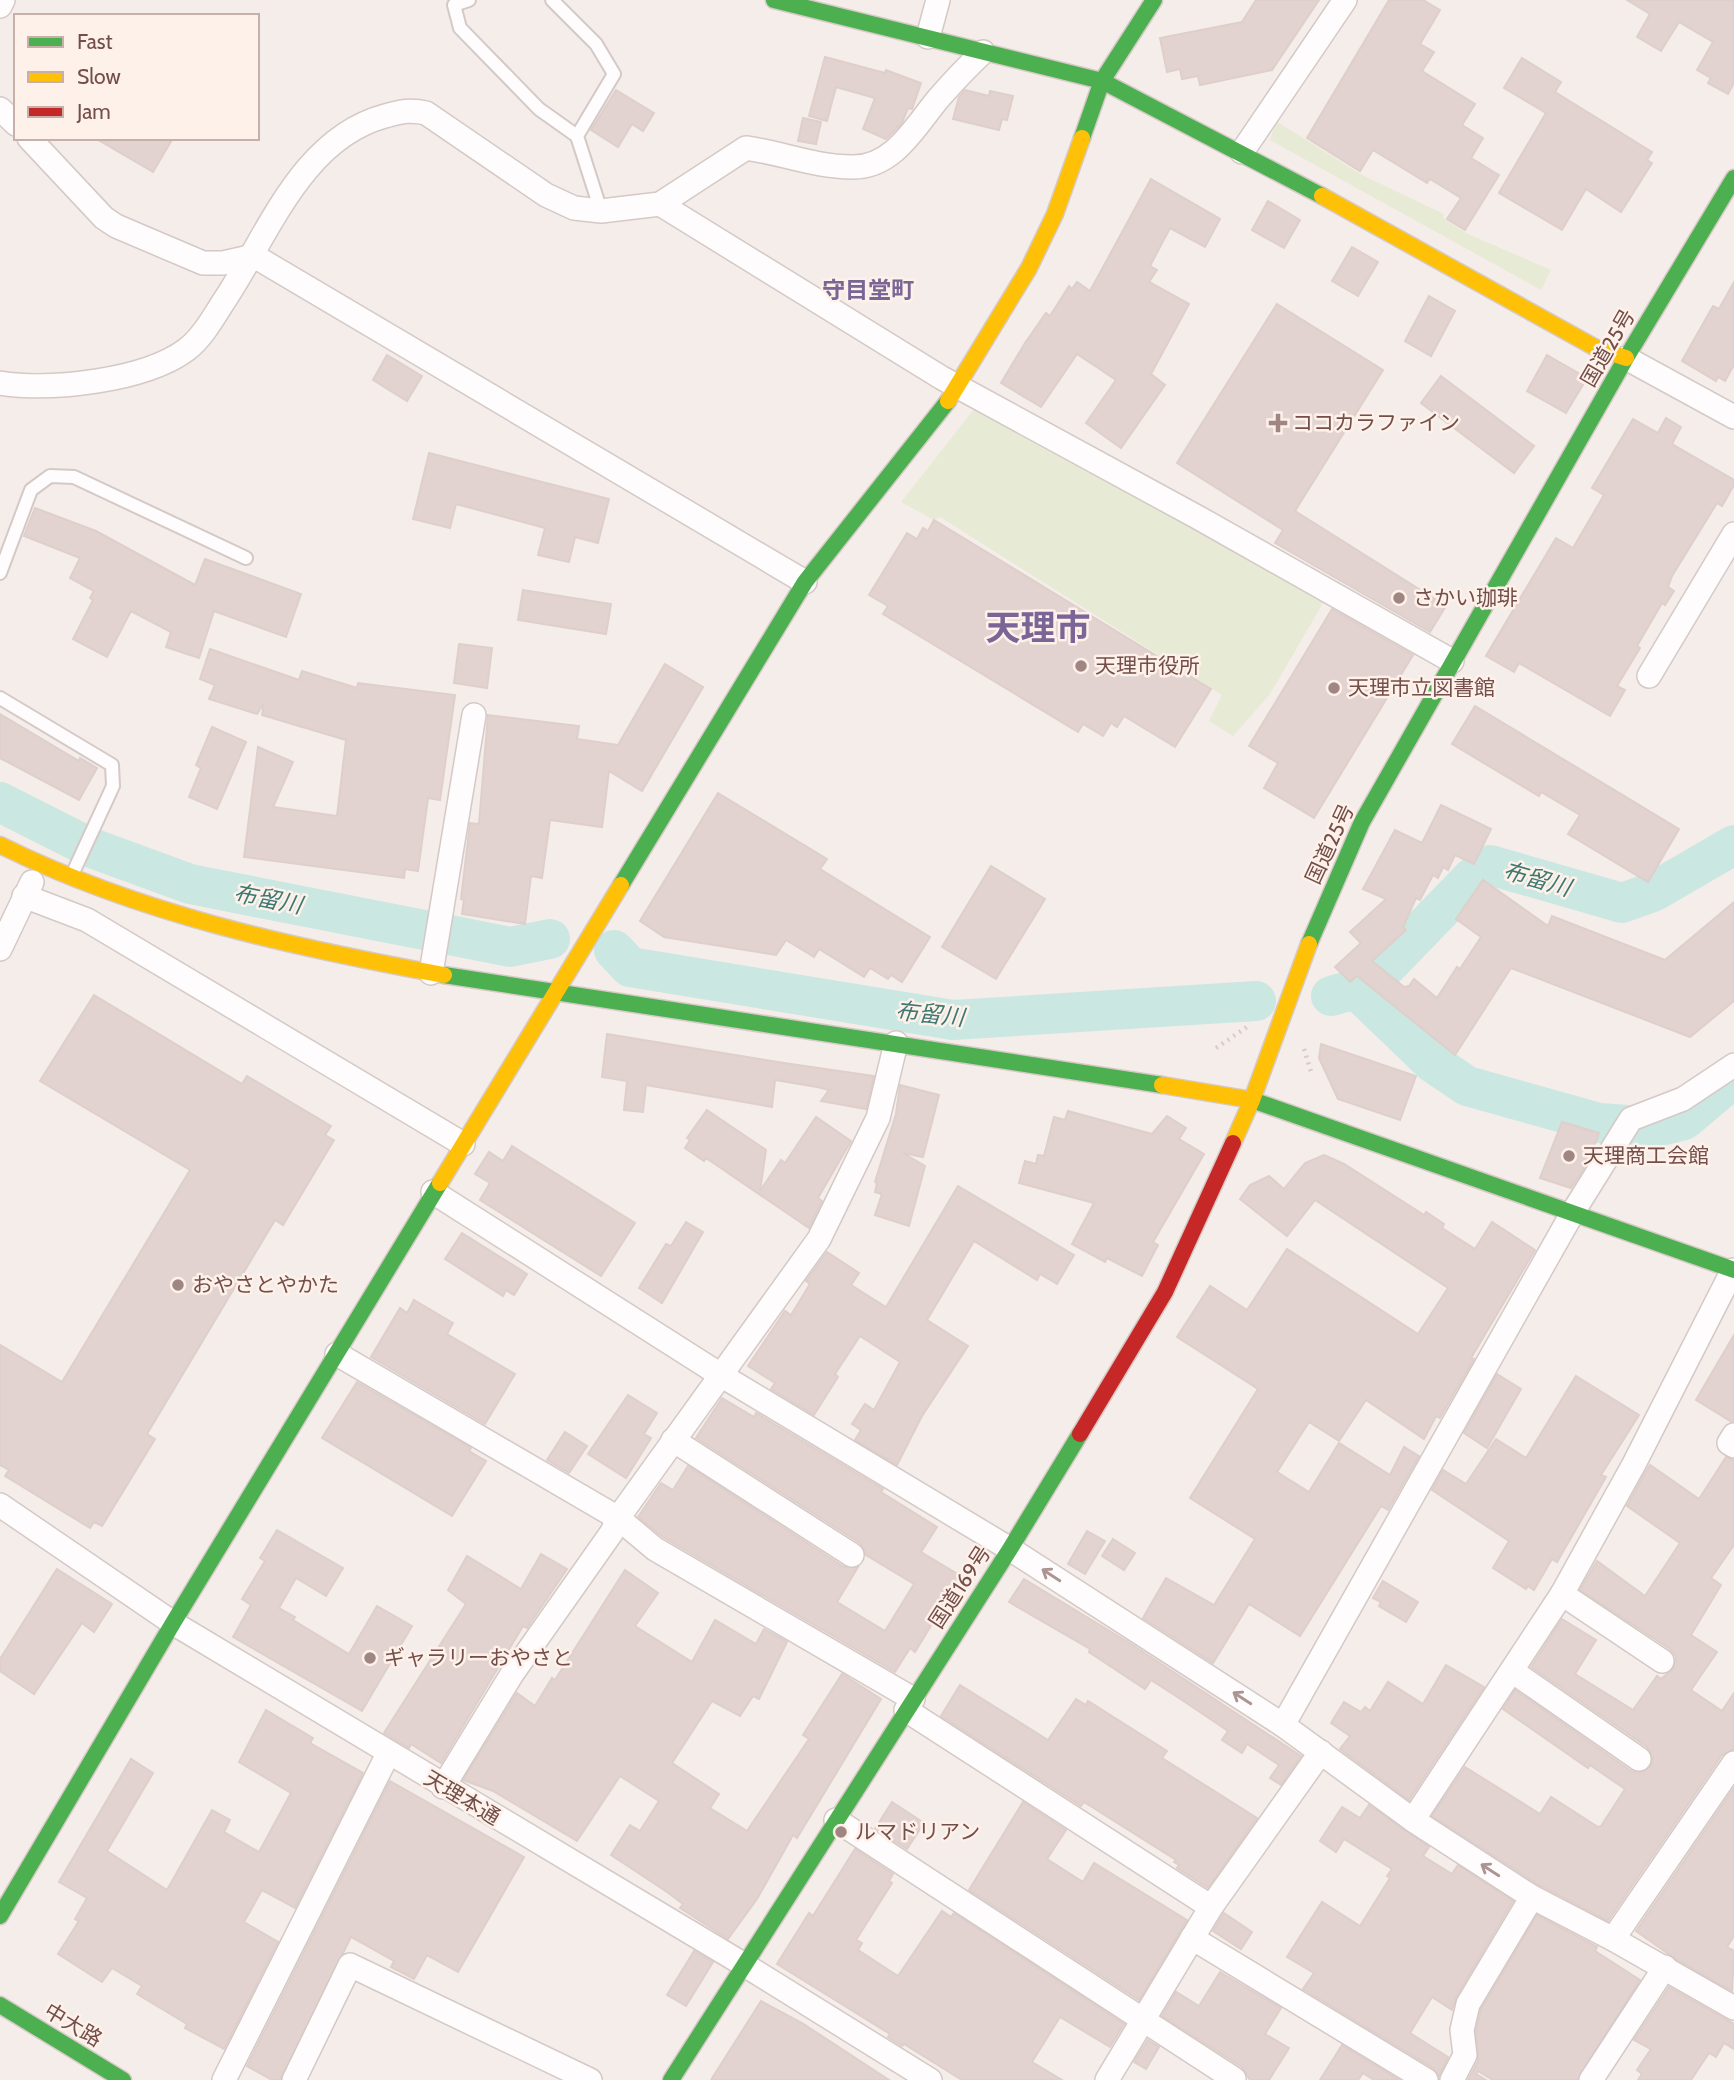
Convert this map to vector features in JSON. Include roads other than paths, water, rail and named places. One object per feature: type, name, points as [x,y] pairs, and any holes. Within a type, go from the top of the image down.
[{"type":"main road","points":[[774,0],[1102,81],[1242,152],[1596,348],[1626,358]]},
{"type":"main road","points":[[0,1916],[173,1623],[433,1192],[556,996],[804,582],[960,386],[1040,246],[1078,154],[1102,81],[1154,0]]},
{"type":"main road","name":"国道25号","points":[[1252,1100],[1338,875],[1396,757],[1626,358],[1734,178]]},
{"type":"main road","points":[[0,845],[40,867],[163,913],[431,973],[556,996],[896,1043],[1252,1100],[1733,1270]]},
{"type":"main road","name":"国道169号","points":[[671,2080],[1010,1549],[1165,1292],[1252,1100]]},
{"type":"main road","name":"中大路","points":[[0,2005],[123,2080]]},
{"type":"street","points":[[0,6],[4,0]]},
{"type":"street","points":[[928,37],[938,0]]},
{"type":"street","points":[[1242,152],[1345,0]]},
{"type":"street","points":[[0,383],[36,385],[121,376],[155,366],[186,350],[200,335],[254,256],[296,183],[322,151],[368,120],[411,109],[426,113],[546,195],[574,208],[601,211],[660,204],[746,148],[827,166],[855,168],[875,164],[908,138],[954,80],[983,52]]},
{"type":"street","points":[[0,108],[14,122]]},
{"type":"street","points":[[31,140],[99,212],[116,226],[203,263],[223,263],[254,256],[804,582]]},
{"type":"street","points":[[660,204],[805,291],[942,378],[1452,661]]},
{"type":"street","points":[[1626,358],[1734,417]]},
{"type":"street","points":[[1649,676],[1734,534]]},
{"type":"street","points":[[431,973],[438,947],[474,715]]},
{"type":"street","points":[[0,949],[40,867]]},
{"type":"street","points":[[24,896],[86,920],[463,1144]]},
{"type":"street","points":[[443,1787],[512,1674],[612,1532],[618,1518],[719,1374],[819,1239],[878,1118],[896,1043]]},
{"type":"street","points":[[1283,1725],[1573,1212],[1627,1126],[1683,1099],[1734,1065]]},
{"type":"street","points":[[433,1192],[719,1374],[1010,1549],[1283,1725],[1413,1820],[1532,1897],[1665,1967],[1734,2008]]},
{"type":"street","points":[[1413,1820],[1562,1594],[1634,1464],[1733,1270]]},
{"type":"street","points":[[337,1354],[618,1518],[655,1549],[909,1705],[1211,1907]]},
{"type":"street","points":[[1734,1435],[1729,1443],[1734,1446]]},
{"type":"street","points":[[673,1440],[852,1555]]},
{"type":"street","name":"天理本通","points":[[0,1505],[173,1623],[443,1787],[743,1964],[930,2080]]},
{"type":"street","points":[[1562,1594],[1662,1661]]},
{"type":"street","points":[[1512,1671],[1639,1759]]},
{"type":"street","points":[[1107,2080],[1211,1907],[1321,1752]]},
{"type":"street","points":[[224,2080],[388,1754]]},
{"type":"street","points":[[1613,1939],[1734,1763]]},
{"type":"street","points":[[836,1819],[1234,2080]]},
{"type":"street","points":[[1451,2080],[1465,2055],[1462,2030],[1468,2004],[1532,1897]]},
{"type":"street","points":[[1192,1938],[1426,2080]]},
{"type":"street","points":[[294,2080],[350,1965],[590,2080]]},
{"type":"street","points":[[1591,2080],[1665,1967]]},
{"type":"lane","points":[[469,0],[454,5],[460,28],[539,109],[577,136],[601,211]]},
{"type":"lane","points":[[552,0],[596,44],[614,74],[577,136]]},
{"type":"lane","points":[[0,573],[31,490],[50,476],[74,477],[246,558]]},
{"type":"lane","points":[[0,698],[112,765],[113,786],[70,879]]},
{"type":"waterway","name":"布留川","points":[[0,802],[89,847],[190,884],[510,947],[550,939]]},
{"type":"waterway","name":"布留川","points":[[1331,996],[1356,989],[1374,979],[1473,877],[1490,865],[1622,903],[1653,892],[1734,845]]},
{"type":"waterway","name":"布留川","points":[[614,950],[630,967],[953,1020],[1256,1001]]},
{"type":"waterway","points":[[1356,989],[1433,1063],[1467,1086],[1599,1123],[1656,1127],[1684,1120],[1734,1078]]},
{"type":"place","name":"ココカラファイン","points":[[1278,423]]},
{"type":"place","name":"さかい珈琲","points":[[1399,598]]},
{"type":"place","name":"天理市役所","points":[[1081,666]]},
{"type":"place","name":"天理市立図書館","points":[[1334,688]]},
{"type":"place","name":"天理商工会館","points":[[1569,1156]]},
{"type":"place","name":"おやさとやかた","points":[[178,1285]]},
{"type":"place","name":"ギャラリーおやさと","points":[[370,1658]]},
{"type":"place","name":"ルマドリアン","points":[[841,1832]]},
{"type":"district","name":"守目堂町","points":[[868,290]]},
{"type":"district","name":"天理市","points":[[1038,628]]}]
